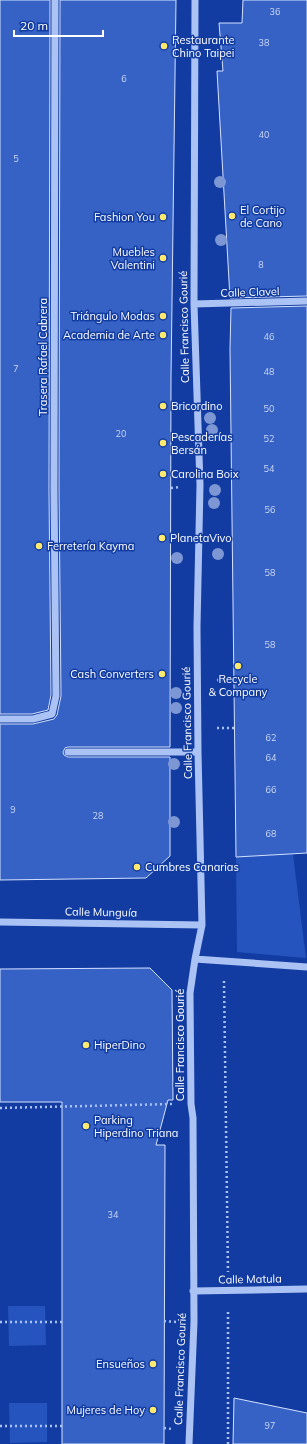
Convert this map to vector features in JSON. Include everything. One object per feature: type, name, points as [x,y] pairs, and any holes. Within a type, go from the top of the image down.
[{"type":"street","name":"Trasera Rafael Cabrera","points":[[0,719],[33,719],[52,714],[56,696],[54,490],[54,0]]},
{"type":"street","name":"Calle Francisco Gourié","points":[[189,1444],[194,1322],[193,1118],[191,1104],[190,993],[202,925],[197,627],[200,485],[194,304],[195,0]]},
{"type":"street","name":"Calle Clavel","points":[[194,304],[307,301]]},
{"type":"street","points":[[68,752],[198,752]]},
{"type":"street","name":"Calle Munguía","points":[[0,922],[202,925]]},
{"type":"street","points":[[195,959],[307,967]]},
{"type":"street","name":"Calle Matula","points":[[193,1291],[307,1289]]},
{"type":"path","points":[[224,977],[229,1401],[228,1444]]},
{"type":"path","points":[[0,1108],[191,1104]]},
{"type":"path","points":[[0,1322],[62,1322]]},
{"type":"path","points":[[0,1426],[62,1426]]},
{"type":"shaded area","points":[[293,854],[306,958],[237,952],[236,857]]},
{"type":"shaded area","points":[[8,1306],[45,1306],[46,1345],[9,1346]]},
{"type":"shaded area","points":[[9,1403],[47,1403],[47,1442],[10,1443]]},
{"type":"building","points":[[0,0],[50,0],[49,490],[51,695],[48,710],[32,714],[0,714]]},
{"type":"building","points":[[60,0],[176,0],[171,377],[170,747],[68,747],[65,748],[63,752],[64,755],[68,757],[170,757],[170,856],[146,878],[0,880],[0,724],[33,724],[54,719],[57,715],[61,696],[59,490]]},
{"type":"building","points":[[243,0],[307,0],[307,296],[230,298],[217,71],[223,71],[219,23],[242,23]]},
{"type":"building","points":[[307,306],[307,853],[236,857],[230,349],[231,308]]},
{"type":"building","points":[[150,968],[172,990],[173,1100],[168,1100],[156,1145],[165,1145],[164,1444],[62,1444],[62,1102],[0,1102],[0,969]]},
{"type":"building","points":[[234,1398],[307,1413],[307,1444],[233,1444]]},
{"type":"place","name":"Restaurante Chino Taipei","points":[[164,46]]},
{"type":"place","name":"El Cortijo de Cano","points":[[232,216]]},
{"type":"place","name":"Fashion You","points":[[163,217]]},
{"type":"place","name":"Muebles Valentini","points":[[163,258]]},
{"type":"place","name":"Triángulo Modas","points":[[163,316]]},
{"type":"place","name":"Academia de Arte","points":[[163,335]]},
{"type":"place","name":"Bricordino","points":[[163,406]]},
{"type":"place","name":"Pescaderías Bersán","points":[[163,443]]},
{"type":"place","name":"Carolina Boix","points":[[163,474]]},
{"type":"place","name":"PlanetaVivo","points":[[162,538]]},
{"type":"place","name":"Ferretería Kayma","points":[[39,546]]},
{"type":"place","name":"Recycle & Company","points":[[238,666]]},
{"type":"place","name":"Cash Converters","points":[[162,674]]},
{"type":"place","name":"Cumbres Canarias","points":[[137,867]]},
{"type":"place","name":"HiperDino","points":[[86,1045]]},
{"type":"place","name":"Parking Hiperdino Triana","points":[[86,1126]]},
{"type":"place","name":"Ensueños","points":[[153,1364]]},
{"type":"place","name":"Mujeres de Hoy","points":[[153,1410]]}]
